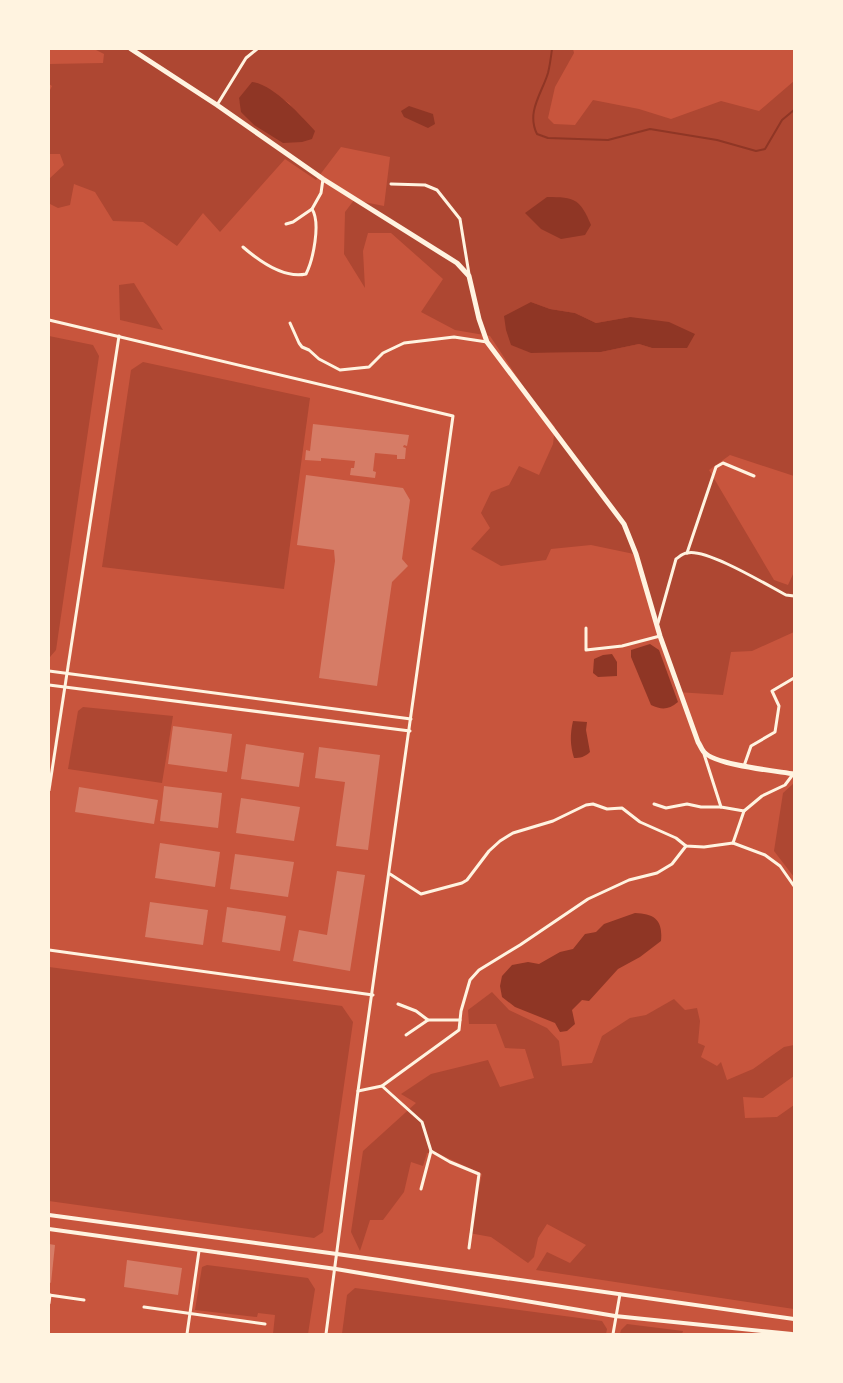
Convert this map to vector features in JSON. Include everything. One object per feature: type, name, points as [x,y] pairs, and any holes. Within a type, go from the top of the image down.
[{"type":"main road","points":[[131,49],[217,105],[324,179],[458,263],[470,276],[479,319],[487,342],[624,524],[636,554],[660,636],[698,742],[704,753],[712,758],[744,766],[794,774]]},
{"type":"street","points":[[217,105],[246,58],[257,49]]},
{"type":"street","points":[[286,224],[293,222],[312,209],[321,193],[324,179]]},
{"type":"street","points":[[392,184],[425,185],[437,190],[460,219],[470,276]]},
{"type":"street","points":[[243,247],[255,257],[280,271],[299,275],[306,274],[314,252],[316,215],[312,209]]},
{"type":"street","points":[[49,320],[453,416],[358,1091],[326,1334]]},
{"type":"street","points":[[290,324],[298,343],[302,347],[310,350],[319,359],[340,370],[369,367],[383,353],[404,343],[454,337],[487,342]]},
{"type":"street","points":[[49,790],[119,336]]},
{"type":"street","points":[[687,553],[716,466],[723,463],[754,476]]},
{"type":"street","points":[[657,626],[676,559],[687,553],[698,553],[729,564],[786,595],[794,596]]},
{"type":"street","points":[[586,628],[586,650],[622,646],[660,636]]},
{"type":"street","points":[[49,671],[411,719]]},
{"type":"street","points":[[744,766],[751,746],[775,732],[780,706],[772,691],[794,678]]},
{"type":"street","points":[[49,685],[410,731]]},
{"type":"street","points":[[704,753],[720,807]]},
{"type":"street","points":[[733,843],[744,811],[762,796],[785,785],[794,774]]},
{"type":"street","points":[[390,874],[421,894],[462,883],[467,880],[489,851],[500,841],[513,834],[553,821],[586,805],[593,804],[607,809],[622,808],[640,822],[676,838],[686,846],[704,847],[733,843],[765,855],[780,866],[794,886]]},
{"type":"street","points":[[654,804],[666,808],[687,804],[744,811]]},
{"type":"street","points":[[358,1091],[382,1086],[459,1030],[470,980],[480,970],[588,899],[629,880],[657,873],[672,864],[686,846]]},
{"type":"street","points":[[49,950],[373,995]]},
{"type":"street","points":[[398,1004],[416,1011],[428,1020]]},
{"type":"street","points":[[406,1035],[428,1020],[460,1020]]},
{"type":"street","points":[[382,1086],[422,1122],[431,1151],[421,1189]]},
{"type":"street","points":[[431,1151],[450,1162],[478,1174],[469,1248]]},
{"type":"street","points":[[49,1216],[337,1254],[794,1319]]},
{"type":"street","points":[[49,1230],[336,1269],[615,1316],[792,1334]]},
{"type":"street","points":[[187,1334],[199,1251]]},
{"type":"street","points":[[613,1334],[620,1294]]},
{"type":"street","points":[[49,1303],[49,1295],[84,1300]]},
{"type":"street","points":[[144,1307],[265,1324]]},
{"type":"shaded area","points":[[94,49],[573,49],[574,53],[555,87],[548,118],[554,124],[575,125],[593,100],[639,109],[671,119],[721,101],[759,111],[794,81],[794,476],[730,455],[709,470],[774,580],[788,585],[794,572],[794,632],[752,651],[731,652],[723,695],[677,692],[634,554],[591,545],[551,549],[546,560],[501,566],[471,549],[490,528],[481,513],[491,492],[509,485],[519,466],[539,475],[553,444],[555,427],[527,392],[490,336],[455,330],[421,312],[443,279],[391,233],[368,233],[363,251],[365,288],[344,254],[345,212],[354,200],[384,206],[390,157],[341,147],[316,180],[285,159],[220,232],[203,213],[177,246],[143,222],[113,221],[95,192],[74,184],[70,205],[58,208],[50,204],[49,179],[64,165],[60,154],[49,154],[49,92],[52,86],[49,84],[49,64],[103,63],[104,54]],"holes":[[[277,96],[289,103],[297,113],[254,125],[242,112],[239,98]],[[531,302],[550,309],[575,313],[596,323],[630,317],[652,348],[639,344],[601,352],[531,353]]]},
{"type":"shaded area","points":[[252,82],[269,89],[294,109],[315,131],[312,139],[302,142],[283,143],[254,125],[241,112],[239,98]]},
{"type":"shaded area","points":[[409,106],[433,114],[435,124],[428,128],[404,117],[401,111]]},
{"type":"shaded area","points":[[547,197],[570,199],[580,205],[591,225],[585,235],[561,239],[541,229],[525,213]]},
{"type":"shaded area","points":[[134,283],[163,330],[120,320],[119,285]]},
{"type":"shaded area","points":[[531,302],[550,309],[575,313],[596,323],[630,317],[669,322],[695,334],[687,348],[652,348],[639,344],[601,352],[531,353],[511,345],[504,316]]},
{"type":"shaded area","points":[[49,336],[93,345],[99,356],[56,650],[50,657]]},
{"type":"shaded area","points":[[143,362],[310,398],[284,589],[102,567],[131,370]]},
{"type":"shaded area","points":[[650,644],[659,650],[678,702],[668,708],[658,708],[651,705],[631,657],[631,650]]},
{"type":"shaded area","points":[[612,654],[617,662],[617,676],[598,677],[593,673],[594,659]]},
{"type":"shaded area","points":[[83,707],[173,716],[162,783],[68,769],[78,711]]},
{"type":"shaded area","points":[[573,721],[587,722],[586,730],[590,752],[574,758],[571,735]]},
{"type":"shaded area","points":[[794,783],[794,877],[774,851],[783,793]]},
{"type":"shaded area","points":[[635,913],[653,917],[659,923],[661,941],[640,957],[618,969],[589,1001],[582,1000],[572,1010],[575,1024],[567,1031],[560,1032],[555,1023],[515,1007],[502,997],[500,986],[502,976],[512,965],[528,962],[539,964],[560,952],[573,949],[585,934],[596,932],[604,924]]},
{"type":"shaded area","points":[[49,967],[342,1006],[353,1022],[323,1232],[314,1238],[49,1201]]},
{"type":"shaded area","points":[[492,992],[509,1010],[547,1028],[559,1041],[562,1066],[592,1063],[602,1036],[630,1018],[646,1015],[674,999],[685,1010],[697,1008],[700,1021],[698,1043],[705,1046],[701,1057],[717,1066],[721,1062],[727,1080],[753,1069],[784,1047],[794,1045],[794,1076],[763,1098],[743,1097],[745,1118],[777,1117],[794,1105],[794,1309],[536,1270],[547,1252],[570,1263],[586,1245],[547,1224],[538,1238],[534,1257],[528,1263],[491,1237],[469,1233],[482,1174],[435,1152],[427,1153],[423,1166],[411,1162],[404,1192],[383,1220],[370,1220],[360,1251],[351,1232],[363,1151],[416,1103],[401,1094],[431,1074],[488,1060],[500,1087],[534,1078],[525,1049],[505,1048],[496,1024],[469,1024],[468,1010]]},
{"type":"shaded area","points":[[207,1265],[308,1278],[315,1289],[308,1334],[273,1334],[275,1315],[258,1313],[257,1317],[195,1310],[202,1267]]},
{"type":"shaded area","points":[[355,1288],[602,1321],[607,1329],[606,1334],[342,1334],[347,1295]]},
{"type":"shaded area","points":[[627,1324],[683,1331],[682,1334],[620,1334]]},
{"type":"building","points":[[313,424],[409,435],[407,446],[404,445],[403,447],[406,448],[405,459],[397,459],[397,455],[375,453],[373,471],[376,472],[375,478],[350,475],[355,461],[321,458],[321,461],[305,460],[306,450],[310,451]]},
{"type":"building","points":[[306,475],[403,488],[410,500],[402,559],[408,566],[392,582],[377,686],[319,678],[335,561],[334,550],[297,545]]},
{"type":"building","points":[[173,726],[232,734],[227,772],[168,764]]},
{"type":"building","points":[[246,744],[304,753],[299,787],[241,779]]},
{"type":"building","points":[[319,747],[380,755],[368,850],[336,846],[345,782],[315,778]]},
{"type":"building","points":[[164,786],[222,793],[218,828],[160,821]]},
{"type":"building","points":[[79,787],[158,800],[154,824],[75,812]]},
{"type":"building","points":[[241,798],[300,807],[294,841],[236,833]]},
{"type":"building","points":[[160,843],[220,852],[215,887],[155,878]]},
{"type":"building","points":[[235,854],[294,862],[288,897],[230,889]]},
{"type":"building","points":[[337,871],[365,875],[350,971],[293,961],[299,930],[327,935]]},
{"type":"building","points":[[150,902],[208,910],[203,945],[145,937]]},
{"type":"building","points":[[227,907],[286,916],[280,951],[222,942]]},
{"type":"building","points":[[49,1244],[55,1245],[51,1283],[49,1282]]},
{"type":"building","points":[[127,1260],[182,1268],[178,1295],[124,1287]]},
{"type":"waterway","points":[[552,49],[548,73],[536,103],[533,118],[537,134],[548,138],[608,140],[650,129],[717,140],[756,151],[765,149],[782,120],[794,110]]}]
